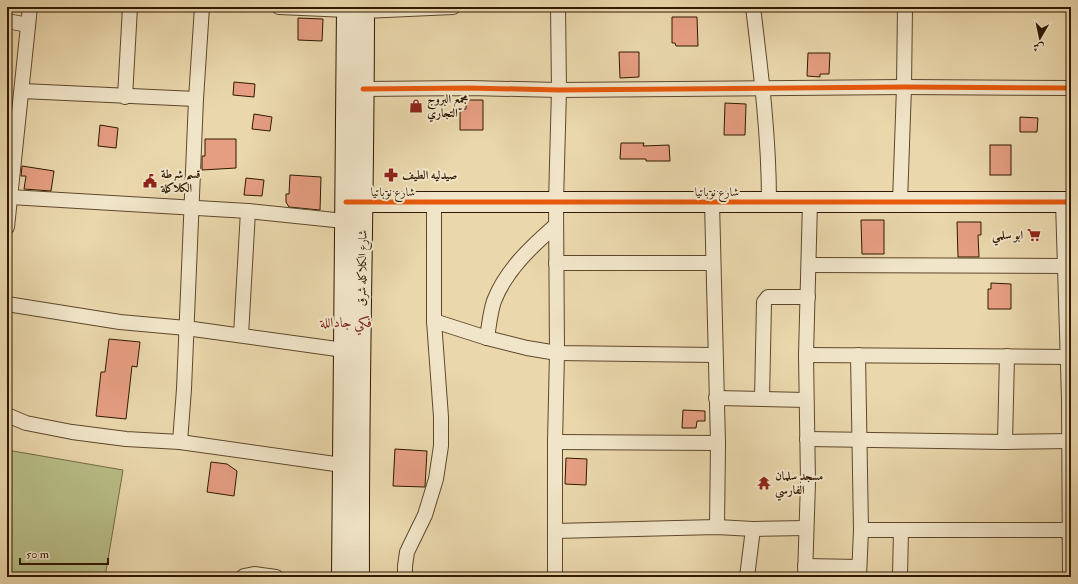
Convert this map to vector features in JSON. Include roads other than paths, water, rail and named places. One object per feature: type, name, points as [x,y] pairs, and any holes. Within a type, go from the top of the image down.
[{"type":"street","points":[[7,227],[10,197],[12,116],[22,91],[30,7]]},
{"type":"street","points":[[125,97],[130,7]]},
{"type":"street","points":[[180,442],[196,99],[202,7]]},
{"type":"street","points":[[279,7],[356,9],[453,7]]},
{"type":"street","points":[[555,577],[555,442],[557,353],[556,202],[559,90],[558,7]]},
{"type":"street","points":[[753,7],[763,88],[769,171],[768,202]]},
{"type":"street","points":[[900,202],[905,7]]},
{"type":"street","name":"شارع الكلاكله شرق","points":[[354,202],[363,89],[356,9]]},
{"type":"street","name":"شارع الكلاكله شرق","points":[[356,9],[354,222],[359,577]]},
{"type":"street","points":[[7,22],[28,25]]},
{"type":"street","points":[[363,89],[469,88],[559,90],[904,87],[1071,88]]},
{"type":"street","points":[[22,91],[125,97],[196,99]]},
{"type":"street","points":[[10,197],[248,211],[354,222]]},
{"type":"street","name":"شارع نوباتيا","points":[[354,202],[1067,202]]},
{"type":"street","points":[[404,577],[407,552],[425,515],[436,479],[442,446],[434,321],[434,202]]},
{"type":"street","points":[[712,202],[712,263],[718,443],[717,527]]},
{"type":"street","points":[[810,202],[806,355],[808,482],[805,571],[859,572],[861,530],[858,355]]},
{"type":"street","points":[[1067,202],[1066,266],[1069,305],[1070,570]]},
{"type":"street","points":[[240,335],[248,211]]},
{"type":"street","name":"شارع الكلاكله شرق","points":[[342,577],[344,350],[354,222]]},
{"type":"street","points":[[487,338],[494,303],[500,287],[531,247],[556,225]]},
{"type":"street","points":[[556,263],[712,263]]},
{"type":"street","points":[[809,265],[1066,266]]},
{"type":"street","points":[[762,399],[764,302],[768,297],[808,297]]},
{"type":"street","points":[[7,304],[120,322],[186,328],[344,350]]},
{"type":"street","points":[[434,321],[487,338],[527,348],[557,353],[715,355]]},
{"type":"street","points":[[806,355],[1068,357]]},
{"type":"street","points":[[1005,442],[1007,356]]},
{"type":"street","points":[[716,398],[806,400]]},
{"type":"street","points":[[7,415],[26,423],[72,432],[180,442],[342,465]]},
{"type":"street","points":[[807,439],[1005,442],[1070,441]]},
{"type":"street","points":[[555,442],[718,443]]},
{"type":"street","points":[[555,531],[717,527],[753,529],[806,528]]},
{"type":"street","points":[[746,577],[753,529]]},
{"type":"street","points":[[861,530],[1070,530]]},
{"type":"street","points":[[900,577],[901,530]]},
{"type":"street","points":[[244,577],[254,574],[276,577]]},
{"type":"place","name":"مجمع البروج التجاري","points":[[416,106]]},
{"type":"place","name":"صيدليه الطيف","points":[[391,175]]},
{"type":"place","name":"قسم شرطة الكلاكلة","points":[[150,181]]},
{"type":"place","name":"ابو سلمي","points":[[1034,235]]},
{"type":"place","name":"مسجد سلمان الفارسي","points":[[764,483]]},
{"type":"district","name":"فكي جاداللة","points":[[346,322]]}]
